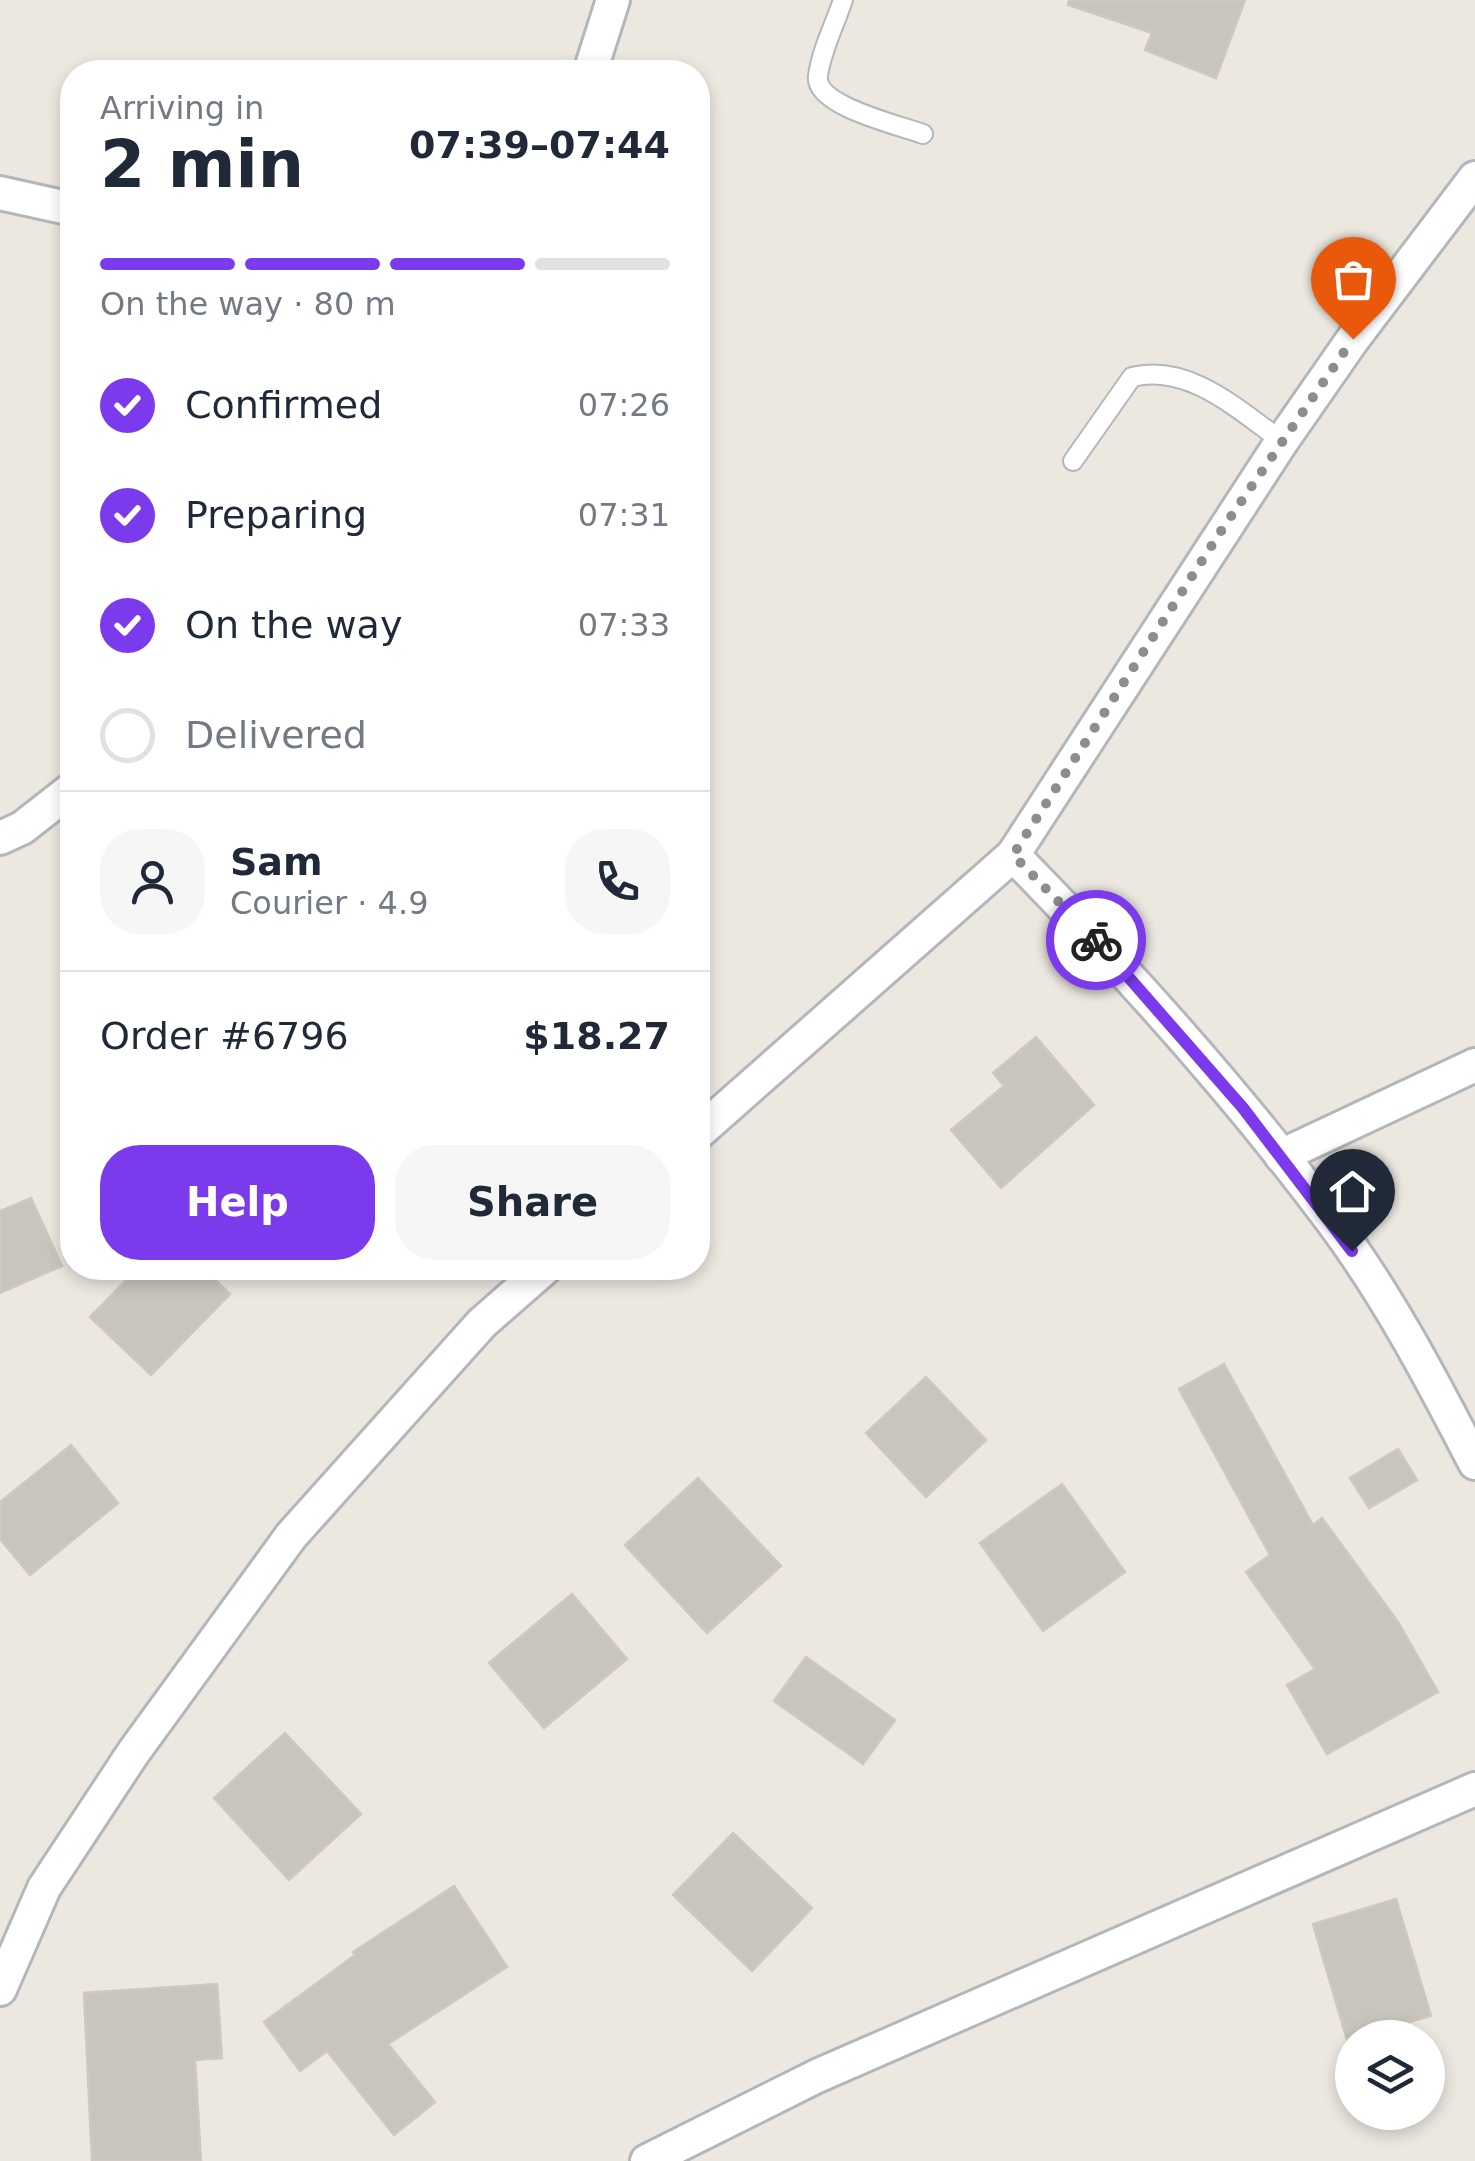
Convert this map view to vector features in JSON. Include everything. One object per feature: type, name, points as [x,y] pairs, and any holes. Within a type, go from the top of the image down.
[{"type":"street","points":[[594,60],[614,0]]},
{"type":"street","points":[[710,1122],[1013,855],[1282,441],[1353,339],[1475,178]]},
{"type":"street","points":[[0,193],[60,206]]},
{"type":"street","points":[[0,838],[22,828],[60,799]]},
{"type":"street","points":[[1013,855],[1105,950],[1334,1224],[1422,1360],[1475,1464]]},
{"type":"street","points":[[1281,1156],[1475,1065]]},
{"type":"street","points":[[0,1989],[44,1888],[133,1753],[291,1536],[482,1323],[532,1280]]},
{"type":"street","points":[[646,2161],[816,2076],[1475,1788]]},
{"type":"lane","points":[[843,0],[816,79],[821,94],[924,134]]},
{"type":"lane","points":[[1073,461],[1132,377],[1154,372],[1177,375],[1282,441]]},
{"type":"building","points":[[1069,0],[1245,0],[1216,78],[1145,50],[1152,33],[1068,5]]},
{"type":"building","points":[[1036,1037],[1094,1105],[1001,1188],[951,1130],[1004,1086],[993,1073]]},
{"type":"building","points":[[31,1198],[60,1267],[0,1293],[0,1211]]},
{"type":"building","points":[[126,1280],[215,1280],[230,1294],[151,1375],[90,1317]]},
{"type":"building","points":[[1224,1364],[1313,1525],[1322,1518],[1398,1622],[1438,1692],[1327,1754],[1287,1685],[1315,1669],[1246,1572],[1270,1555],[1179,1389]]},
{"type":"building","points":[[926,1377],[986,1440],[926,1497],[866,1433]]},
{"type":"building","points":[[71,1445],[118,1503],[30,1575],[0,1539],[0,1502]]},
{"type":"building","points":[[1398,1449],[1417,1480],[1369,1508],[1350,1478]]},
{"type":"building","points":[[698,1478],[781,1566],[707,1633],[625,1545]]},
{"type":"building","points":[[1062,1484],[1125,1572],[1043,1631],[980,1543]]},
{"type":"building","points":[[572,1594],[627,1659],[544,1728],[489,1663]]},
{"type":"building","points":[[806,1657],[895,1720],[863,1764],[774,1701]]},
{"type":"building","points":[[285,1733],[361,1814],[289,1880],[214,1798]]},
{"type":"building","points":[[733,1833],[812,1908],[752,1971],[673,1895]]},
{"type":"building","points":[[454,1886],[507,1967],[388,2044],[435,2102],[394,2135],[327,2051],[300,2071],[264,2022],[355,1955],[353,1952]]},
{"type":"building","points":[[1396,1899],[1431,2016],[1417,2020],[1341,2020],[1313,1924]]},
{"type":"building","points":[[217,1984],[222,2058],[195,2060],[201,2161],[92,2161],[84,1993]]},
{"type":"way so far","points":[[1096,940],[1013,855],[1223,528],[1353,339]]},
{"type":"route","points":[[1096,940],[1243,1108],[1352,1251]]}]
